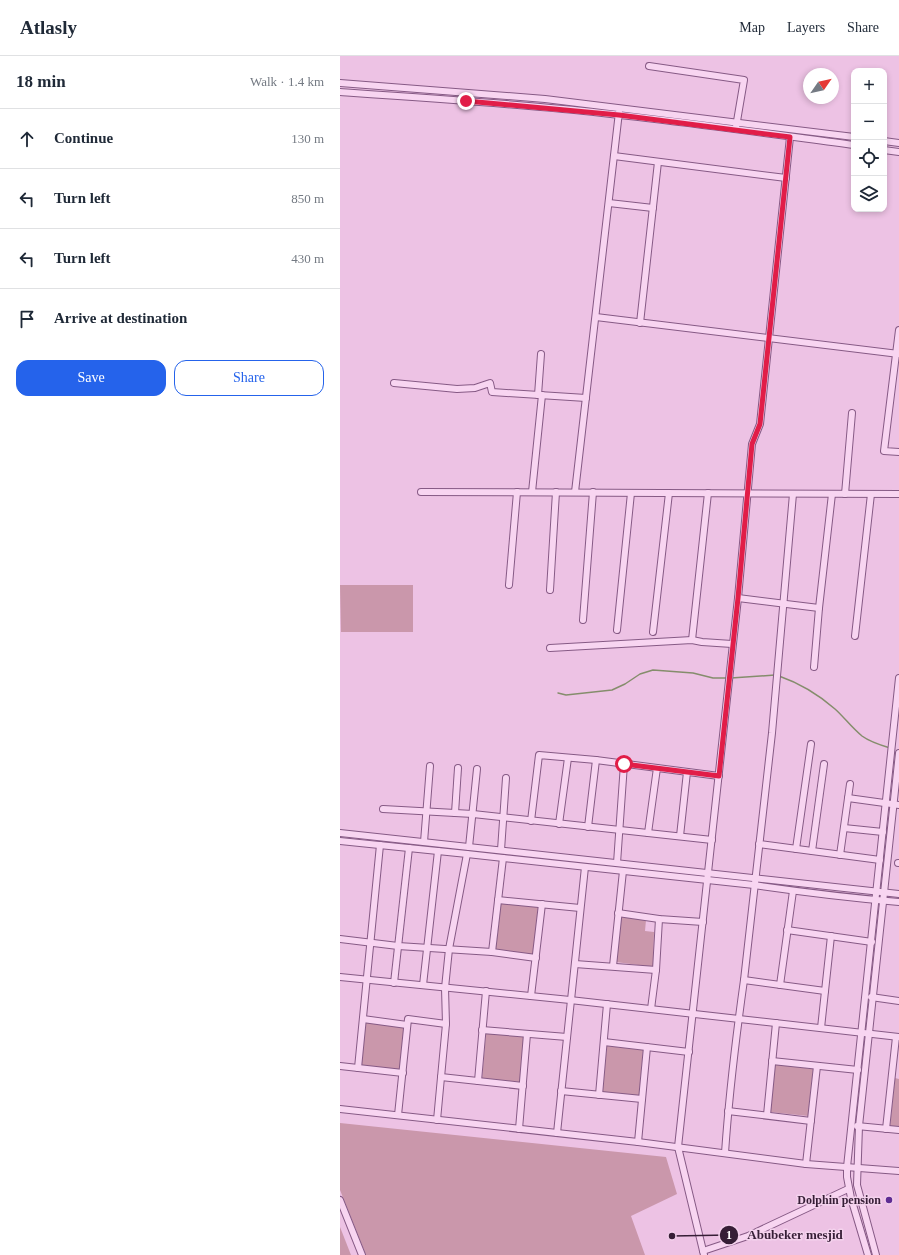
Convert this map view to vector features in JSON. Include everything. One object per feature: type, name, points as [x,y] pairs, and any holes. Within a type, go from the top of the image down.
[{"type":"street","points":[[649,66],[744,80],[736,130]]},
{"type":"street","points":[[340,83],[536,98],[851,138]]},
{"type":"street","points":[[340,92],[466,101],[619,115],[851,146]]},
{"type":"street","points":[[575,492],[619,108]]},
{"type":"street","points":[[790,137],[760,424],[752,444],[738,598],[678,1147],[703,1253],[748,1236],[848,1189]]},
{"type":"street","points":[[887,141],[899,143]]},
{"type":"street","points":[[887,150],[899,152]]},
{"type":"street","points":[[614,156],[786,178]]},
{"type":"street","points":[[640,323],[658,162]]},
{"type":"street","points":[[609,203],[652,208]]},
{"type":"street","points":[[596,317],[898,354]]},
{"type":"street","points":[[899,330],[898,354],[884,451],[899,452]]},
{"type":"street","points":[[532,492],[540,395],[541,354]]},
{"type":"street","points":[[394,383],[464,389],[475,388],[490,383],[492,392],[586,398]]},
{"type":"street","points":[[845,494],[852,413]]},
{"type":"street","points":[[420,492],[899,494]]},
{"type":"street","points":[[509,585],[517,492]]},
{"type":"street","points":[[550,590],[556,492]]},
{"type":"street","points":[[583,620],[593,492]]},
{"type":"street","points":[[617,630],[631,493]]},
{"type":"street","points":[[653,632],[669,493]]},
{"type":"street","points":[[692,640],[708,493]]},
{"type":"street","points":[[725,1153],[738,1019],[744,980],[772,733],[793,494]]},
{"type":"street","points":[[814,667],[832,494]]},
{"type":"street","points":[[854,636],[871,494]]},
{"type":"street","points":[[738,598],[819,608]]},
{"type":"street","points":[[550,648],[692,640],[732,644]]},
{"type":"street","points":[[868,1255],[848,1189],[847,1167],[899,678]]},
{"type":"street","points":[[796,849],[811,744]]},
{"type":"street","points":[[876,1255],[857,1185],[857,1167],[859,1126],[884,892],[896,804],[899,753]]},
{"type":"street","points":[[531,821],[539,755],[596,760],[719,776]]},
{"type":"street","points":[[559,824],[568,758]]},
{"type":"street","points":[[588,827],[596,760]]},
{"type":"street","points":[[617,863],[624,764]]},
{"type":"street","points":[[812,851],[824,764]]},
{"type":"street","points":[[424,842],[430,766]]},
{"type":"street","points":[[455,813],[458,768]]},
{"type":"street","points":[[648,833],[658,768]]},
{"type":"street","points":[[469,847],[477,769]]},
{"type":"street","points":[[680,836],[688,772]]},
{"type":"street","points":[[501,850],[506,778]]},
{"type":"street","points":[[840,855],[850,784]]},
{"type":"street","points":[[848,798],[896,804]]},
{"type":"street","points":[[383,809],[473,814],[712,840]]},
{"type":"street","points":[[844,828],[883,832]]},
{"type":"street","points":[[340,833],[617,863],[708,877]]},
{"type":"street","points":[[340,842],[623,871],[899,894]]},
{"type":"street","points":[[759,844],[880,860]]},
{"type":"street","points":[[358,1068],[380,845]]},
{"type":"street","points":[[394,983],[409,848]]},
{"type":"street","points":[[423,985],[438,851]]},
{"type":"street","points":[[437,1120],[446,1024],[445,988],[449,950],[466,854]]},
{"type":"street","points":[[492,952],[503,858]]},
{"type":"street","points":[[557,1133],[585,867]]},
{"type":"street","points":[[613,966],[623,871]]},
{"type":"street","points":[[755,882],[792,891],[899,902]]},
{"type":"street","points":[[780,985],[792,891]]},
{"type":"street","points":[[498,900],[580,908]]},
{"type":"street","points":[[532,996],[542,904]]},
{"type":"street","points":[[618,913],[659,919],[703,922]]},
{"type":"street","points":[[652,1009],[659,919]]},
{"type":"street","points":[[787,930],[872,942]]},
{"type":"street","points":[[821,1028],[831,936]]},
{"type":"street","points":[[340,939],[398,946],[492,952],[536,958]]},
{"type":"street","points":[[575,964],[656,970]]},
{"type":"street","points":[[340,977],[570,1000],[898,1037],[886,1129]]},
{"type":"street","points":[[744,980],[826,991]]},
{"type":"street","points":[[478,1081],[486,992]]},
{"type":"street","points":[[866,997],[899,1001],[899,997]]},
{"type":"street","points":[[599,1094],[607,1004]]},
{"type":"street","points":[[398,1115],[408,1019],[446,1024]]},
{"type":"street","points":[[363,1020],[407,1025]]},
{"type":"street","points":[[767,1115],[776,1023]]},
{"type":"street","points":[[482,1030],[567,1037]]},
{"type":"street","points":[[519,1129],[527,1034]]},
{"type":"street","points":[[604,1042],[689,1052]]},
{"type":"street","points":[[638,1142],[647,1047]]},
{"type":"street","points":[[772,1061],[858,1070]]},
{"type":"street","points":[[340,1066],[403,1073]]},
{"type":"street","points":[[806,1164],[817,1066]]},
{"type":"street","points":[[892,1074],[899,1075]]},
{"type":"street","points":[[440,1077],[523,1086]]},
{"type":"street","points":[[561,1091],[642,1099]]},
{"type":"street","points":[[340,1109],[638,1142],[806,1164],[899,1171]]},
{"type":"street","points":[[728,1111],[811,1121]]},
{"type":"street","points":[[852,1125],[899,1130]]},
{"type":"street","points":[[340,1200],[362,1255]]},
{"type":"shaded area","points":[[340,585],[413,585],[413,632],[341,632]]},
{"type":"shaded area","points":[[500,903],[538,907],[533,955],[495,951]]},
{"type":"shaded area","points":[[621,917],[646,920],[645,931],[654,932],[653,967],[616,962]]},
{"type":"shaded area","points":[[366,1022],[404,1026],[400,1071],[361,1066]]},
{"type":"shaded area","points":[[486,1033],[524,1037],[520,1082],[482,1079]]},
{"type":"shaded area","points":[[607,1046],[643,1050],[639,1096],[602,1092]]},
{"type":"shaded area","points":[[775,1064],[813,1069],[808,1116],[770,1112]]},
{"type":"shaded area","points":[[895,1078],[899,1079],[899,1127],[890,1126]]},
{"type":"shaded area","points":[[340,1123],[666,1157],[677,1194],[631,1216],[645,1255],[366,1255],[340,1190]]},
{"type":"shaded area","points":[[340,1227],[351,1255],[340,1255]]},
{"type":"waterway","points":[[558,693],[566,695],[612,690],[625,684],[640,674],[653,670],[693,673],[713,678],[728,678]]},
{"type":"waterway","points":[[731,678],[775,675]]},
{"type":"waterway","points":[[779,676],[801,686],[822,699],[835,709],[865,738],[890,748]]},
{"type":"place","name":"Dolphin pension","points":[[889,1200]]},
{"type":"place","name":"Abubeker mesjid","points":[[672,1236]]},
{"type":"route","points":[[466,101],[619,115],[790,137],[760,424],[752,444],[738,598],[719,776],[624,764]]}]
